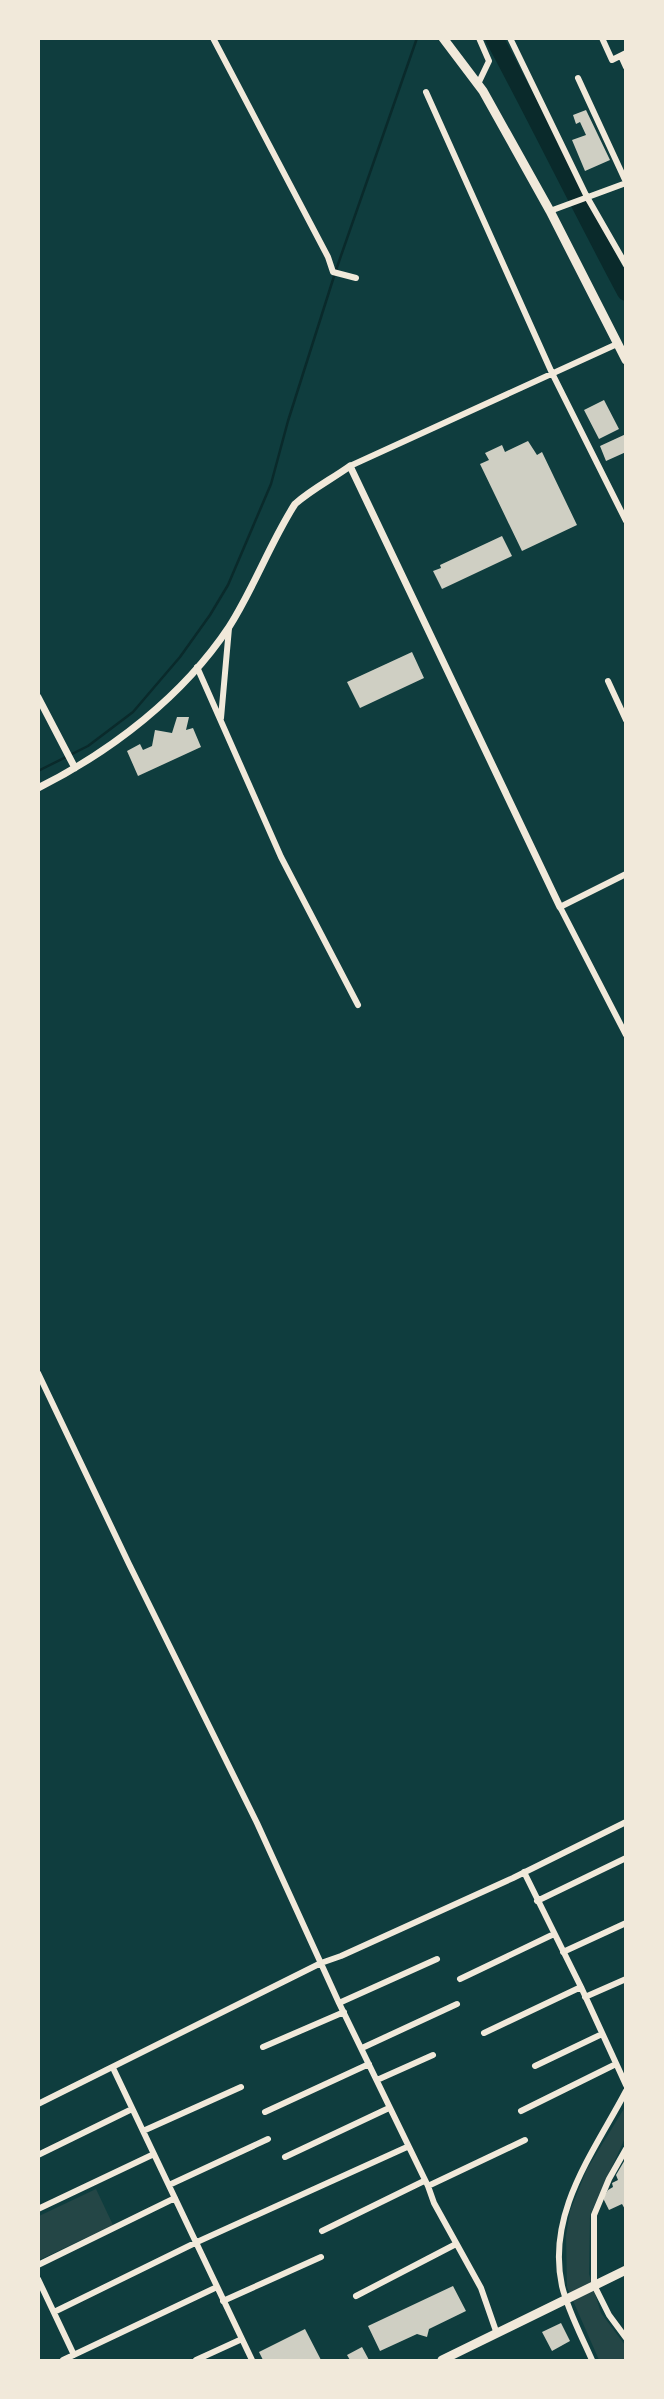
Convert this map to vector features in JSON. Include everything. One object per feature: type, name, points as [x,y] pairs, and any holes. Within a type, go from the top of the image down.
[{"type":"main road","points":[[444,39],[478,84],[550,211],[625,360]]},
{"type":"main road","points":[[442,2361],[625,2270]]},
{"type":"street","points":[[213,38],[328,257],[333,272],[356,278]]},
{"type":"street","points":[[478,84],[488,61],[479,38]]},
{"type":"street","points":[[510,38],[587,197],[625,265]]},
{"type":"street","points":[[602,38],[612,60],[623,55],[625,67]]},
{"type":"street","points":[[550,211],[625,182],[578,78]]},
{"type":"street","points":[[426,92],[552,373],[625,521]]},
{"type":"street","points":[[38,788],[146,719],[197,667],[229,627],[295,504],[309,491],[323,485],[350,466],[617,344]]},
{"type":"street","points":[[350,466],[625,1035]]},
{"type":"street","points":[[221,720],[229,627]]},
{"type":"street","points":[[197,667],[281,857],[358,1005]]},
{"type":"street","points":[[608,681],[622,703],[625,720]]},
{"type":"street","points":[[38,697],[74,766]]},
{"type":"street","points":[[561,906],[625,874]]},
{"type":"street","points":[[38,1373],[257,1823],[434,2203],[481,2288],[498,2334]]},
{"type":"street","points":[[38,2104],[321,1963],[524,1872],[625,1822]]},
{"type":"street","points":[[537,1900],[625,1858]]},
{"type":"street","points":[[524,1872],[581,1987],[625,2085]]},
{"type":"street","points":[[563,1952],[625,1923]]},
{"type":"street","points":[[460,1979],[554,1934]]},
{"type":"street","points":[[339,2003],[437,1959]]},
{"type":"street","points":[[585,1997],[625,1979]]},
{"type":"street","points":[[484,2033],[581,1987]]},
{"type":"street","points":[[362,2048],[457,2004]]},
{"type":"street","points":[[263,2047],[344,2012]]},
{"type":"street","points":[[535,2066],[602,2034]]},
{"type":"street","points":[[377,2080],[433,2055]]},
{"type":"street","points":[[265,2112],[369,2064]]},
{"type":"street","points":[[521,2111],[616,2064]]},
{"type":"street","points":[[113,2068],[252,2361]]},
{"type":"street","points":[[143,2132],[241,2087]]},
{"type":"street","points":[[592,2361],[562,2285],[560,2255],[564,2213],[576,2181],[625,2091]]},
{"type":"street","points":[[285,2157],[389,2108]]},
{"type":"street","points":[[38,2155],[132,2109]]},
{"type":"street","points":[[169,2185],[268,2139]]},
{"type":"street","points":[[322,2231],[525,2140]]},
{"type":"street","points":[[54,2312],[197,2242],[407,2147]]},
{"type":"street","points":[[625,2149],[594,2215],[594,2285],[608,2315],[625,2337]]},
{"type":"street","points":[[38,2209],[154,2154]]},
{"type":"street","points":[[38,2265],[175,2198]]},
{"type":"street","points":[[356,2296],[456,2244]]},
{"type":"street","points":[[223,2301],[321,2257]]},
{"type":"street","points":[[38,2279],[74,2355]]},
{"type":"street","points":[[63,2361],[217,2287]]},
{"type":"street","points":[[196,2361],[242,2339]]},
{"type":"shaded area","points":[[625,2107],[625,2138],[590,2215],[589,2274],[601,2313],[625,2345],[625,2360],[599,2360],[567,2287],[566,2236],[570,2211],[587,2169]]},
{"type":"shaded area","points":[[96,2189],[113,2225],[39,2260],[39,2216]]},
{"type":"building","points":[[586,110],[610,160],[585,171],[572,140],[586,135],[580,122],[576,124],[573,115]]},
{"type":"building","points":[[604,400],[619,429],[599,439],[584,410]]},
{"type":"building","points":[[626,434],[626,452],[606,461],[600,446]]},
{"type":"building","points":[[528,441],[537,455],[542,452],[577,525],[522,551],[480,464],[489,460],[485,453],[502,445],[505,452]]},
{"type":"building","points":[[502,536],[512,556],[442,589],[433,571],[441,568],[440,565]]},
{"type":"building","points":[[412,652],[424,678],[360,708],[347,682]]},
{"type":"building","points":[[177,717],[189,717],[186,730],[193,728],[201,747],[138,776],[127,751],[140,744],[143,750],[152,746],[155,730],[172,733]]},
{"type":"building","points":[[626,2158],[626,2211],[622,2204],[609,2210],[603,2198],[613,2187],[612,2183],[618,2180],[616,2175]]},
{"type":"building","points":[[453,2286],[466,2311],[429,2329],[427,2337],[417,2334],[380,2351],[368,2326]]},
{"type":"building","points":[[561,2323],[570,2341],[552,2351],[542,2332]]},
{"type":"building","points":[[305,2329],[321,2360],[263,2360],[259,2352]]},
{"type":"building","points":[[362,2347],[369,2360],[350,2360],[347,2355]]},
{"type":"waterway","points":[[38,771],[88,746],[133,712],[180,657],[228,585],[271,484],[336,270],[417,38]]},
{"type":"waterway","points":[[494,38],[626,292]]}]
